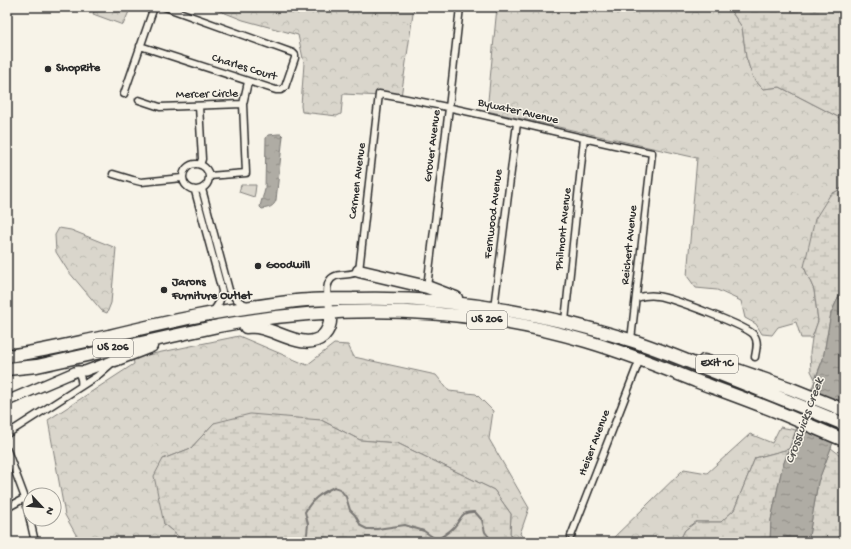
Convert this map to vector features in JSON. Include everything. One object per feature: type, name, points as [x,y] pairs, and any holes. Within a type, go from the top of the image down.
[{"type":"highway","points":[[359,271],[427,288],[476,305]]},
{"type":"highway","name":"US 206","points":[[7,356],[62,347],[210,314],[298,301],[374,298],[442,301],[476,305],[564,321],[631,340],[786,394],[844,424]]},
{"type":"highway","points":[[218,326],[259,327],[292,339],[310,342],[316,341],[326,332],[330,321],[330,313]]},
{"type":"highway","name":"US 206","points":[[7,368],[37,366],[242,321],[330,313],[433,313],[534,328],[601,346],[640,359],[777,412],[841,439]]},
{"type":"highway","points":[[115,360],[185,333]]},
{"type":"highway","points":[[786,394],[844,410]]},
{"type":"street","points":[[124,94],[154,7]]},
{"type":"street","name":"Charles Court","points":[[140,46],[248,82],[276,90],[283,89],[289,77],[295,55],[165,7]]},
{"type":"street","name":"Grover Avenue","points":[[427,288],[460,7]]},
{"type":"street","points":[[243,104],[248,82]]},
{"type":"street","name":"Bywater Avenue","points":[[379,94],[434,104],[652,153]]},
{"type":"street","name":"Carmen Avenue","points":[[359,271],[379,94]]},
{"type":"street","name":"Mercer Circle","points":[[139,100],[160,107],[243,104],[246,173],[209,176]]},
{"type":"street","points":[[199,106],[202,159],[200,165]]},
{"type":"street","name":"Fernwood Avenue","points":[[494,308],[517,123]]},
{"type":"street","name":"Philmont Avenue","points":[[564,321],[584,138]]},
{"type":"street","name":"Reichert Avenue","points":[[631,340],[652,153]]},
{"type":"street","points":[[192,164],[204,167],[209,176],[208,183],[202,189],[195,191],[186,186],[182,178],[185,170],[192,164]]},
{"type":"street","points":[[113,174],[141,182],[182,178]]},
{"type":"street","points":[[202,189],[229,290],[233,297],[240,302],[254,307]]},
{"type":"street","points":[[195,191],[222,291],[217,307],[210,314]]},
{"type":"street","points":[[330,313],[327,288],[328,282],[333,277],[338,275],[350,275],[359,271]]},
{"type":"street","points":[[636,298],[648,295],[669,299],[735,324],[751,332],[755,337],[757,345],[755,356]]},
{"type":"street","name":"Heiser Avenue","points":[[571,536],[640,359]]},
{"type":"street","points":[[7,401],[77,371],[85,371],[115,360]]},
{"type":"street","points":[[7,434],[97,376],[115,360]]},
{"type":"street","points":[[77,371],[81,378],[81,386]]},
{"type":"street","points":[[7,450],[22,490]]},
{"type":"street","points":[[7,508],[22,500]]},
{"type":"street","points":[[32,527],[35,542]]},
{"type":"green space","points":[[96,7],[131,7],[123,25],[93,14]]},
{"type":"green space","points":[[210,7],[414,7],[401,97],[343,94],[341,114],[337,116],[302,112],[301,106],[304,63],[298,35],[243,20]]},
{"type":"green space","points":[[497,7],[728,7],[742,27],[746,57],[753,78],[763,89],[780,87],[844,120],[844,187],[830,195],[804,267],[814,290],[818,321],[812,338],[801,338],[796,322],[778,327],[772,335],[762,334],[756,324],[745,318],[741,301],[717,290],[696,288],[687,276],[697,158],[487,111]]},
{"type":"green space","points":[[728,7],[844,7],[844,120],[780,87],[763,89],[753,78],[746,57],[742,27]]},
{"type":"green space","points":[[241,185],[256,185],[254,197],[239,192]]},
{"type":"green space","points":[[844,187],[844,286],[831,313],[823,359],[815,379],[811,371],[810,353],[812,338],[818,321],[814,290],[804,267],[815,219],[830,195]]},
{"type":"green space","points":[[59,228],[71,230],[116,248],[111,303],[107,313],[102,311],[68,271],[56,252],[55,235]]},
{"type":"green space","points":[[239,336],[307,365],[334,344],[348,345],[354,357],[436,375],[449,391],[476,394],[493,411],[489,439],[529,508],[520,534],[529,542],[515,542],[510,533],[511,514],[494,490],[397,443],[360,440],[321,420],[214,423],[191,448],[163,459],[164,524],[185,542],[80,542],[65,515],[62,487],[60,487],[48,420],[134,364],[133,358]]},
{"type":"green space","points":[[250,414],[321,420],[360,440],[397,443],[494,490],[511,514],[510,533],[515,542],[185,542],[164,524],[154,476],[163,459],[191,448],[214,423]]},
{"type":"green space","points":[[780,427],[796,430],[789,449],[755,458],[734,510],[721,522],[696,522],[685,530],[679,542],[609,542],[684,469],[707,473],[750,434],[772,443]]},
{"type":"green space","points":[[831,448],[844,458],[844,542],[808,542],[818,482]]},
{"type":"green space","points":[[789,449],[782,468],[771,520],[770,542],[679,542],[685,530],[696,522],[721,522],[734,510],[755,458]]},
{"type":"water","points":[[281,134],[283,136],[276,200],[269,208],[262,209],[260,207],[265,189],[266,138],[268,135]]},
{"type":"water","name":"Crosswicks Creek","points":[[844,286],[844,414],[818,482],[808,542],[770,542],[771,520],[782,468],[823,359],[831,313]]},
{"type":"waterway","points":[[307,534],[308,524],[305,512],[317,497],[334,487],[340,489],[346,497],[350,510],[355,515],[361,526],[367,529],[405,525],[424,531],[434,538],[440,538],[453,528],[463,515],[466,513],[475,512],[482,520],[485,532],[493,542]]},
{"type":"place","name":"ShopRite","points":[[48,69]]},
{"type":"place","name":"Goodwill","points":[[258,266]]},
{"type":"place","name":"Jarons Furniture Outlet","points":[[164,290]]}]
